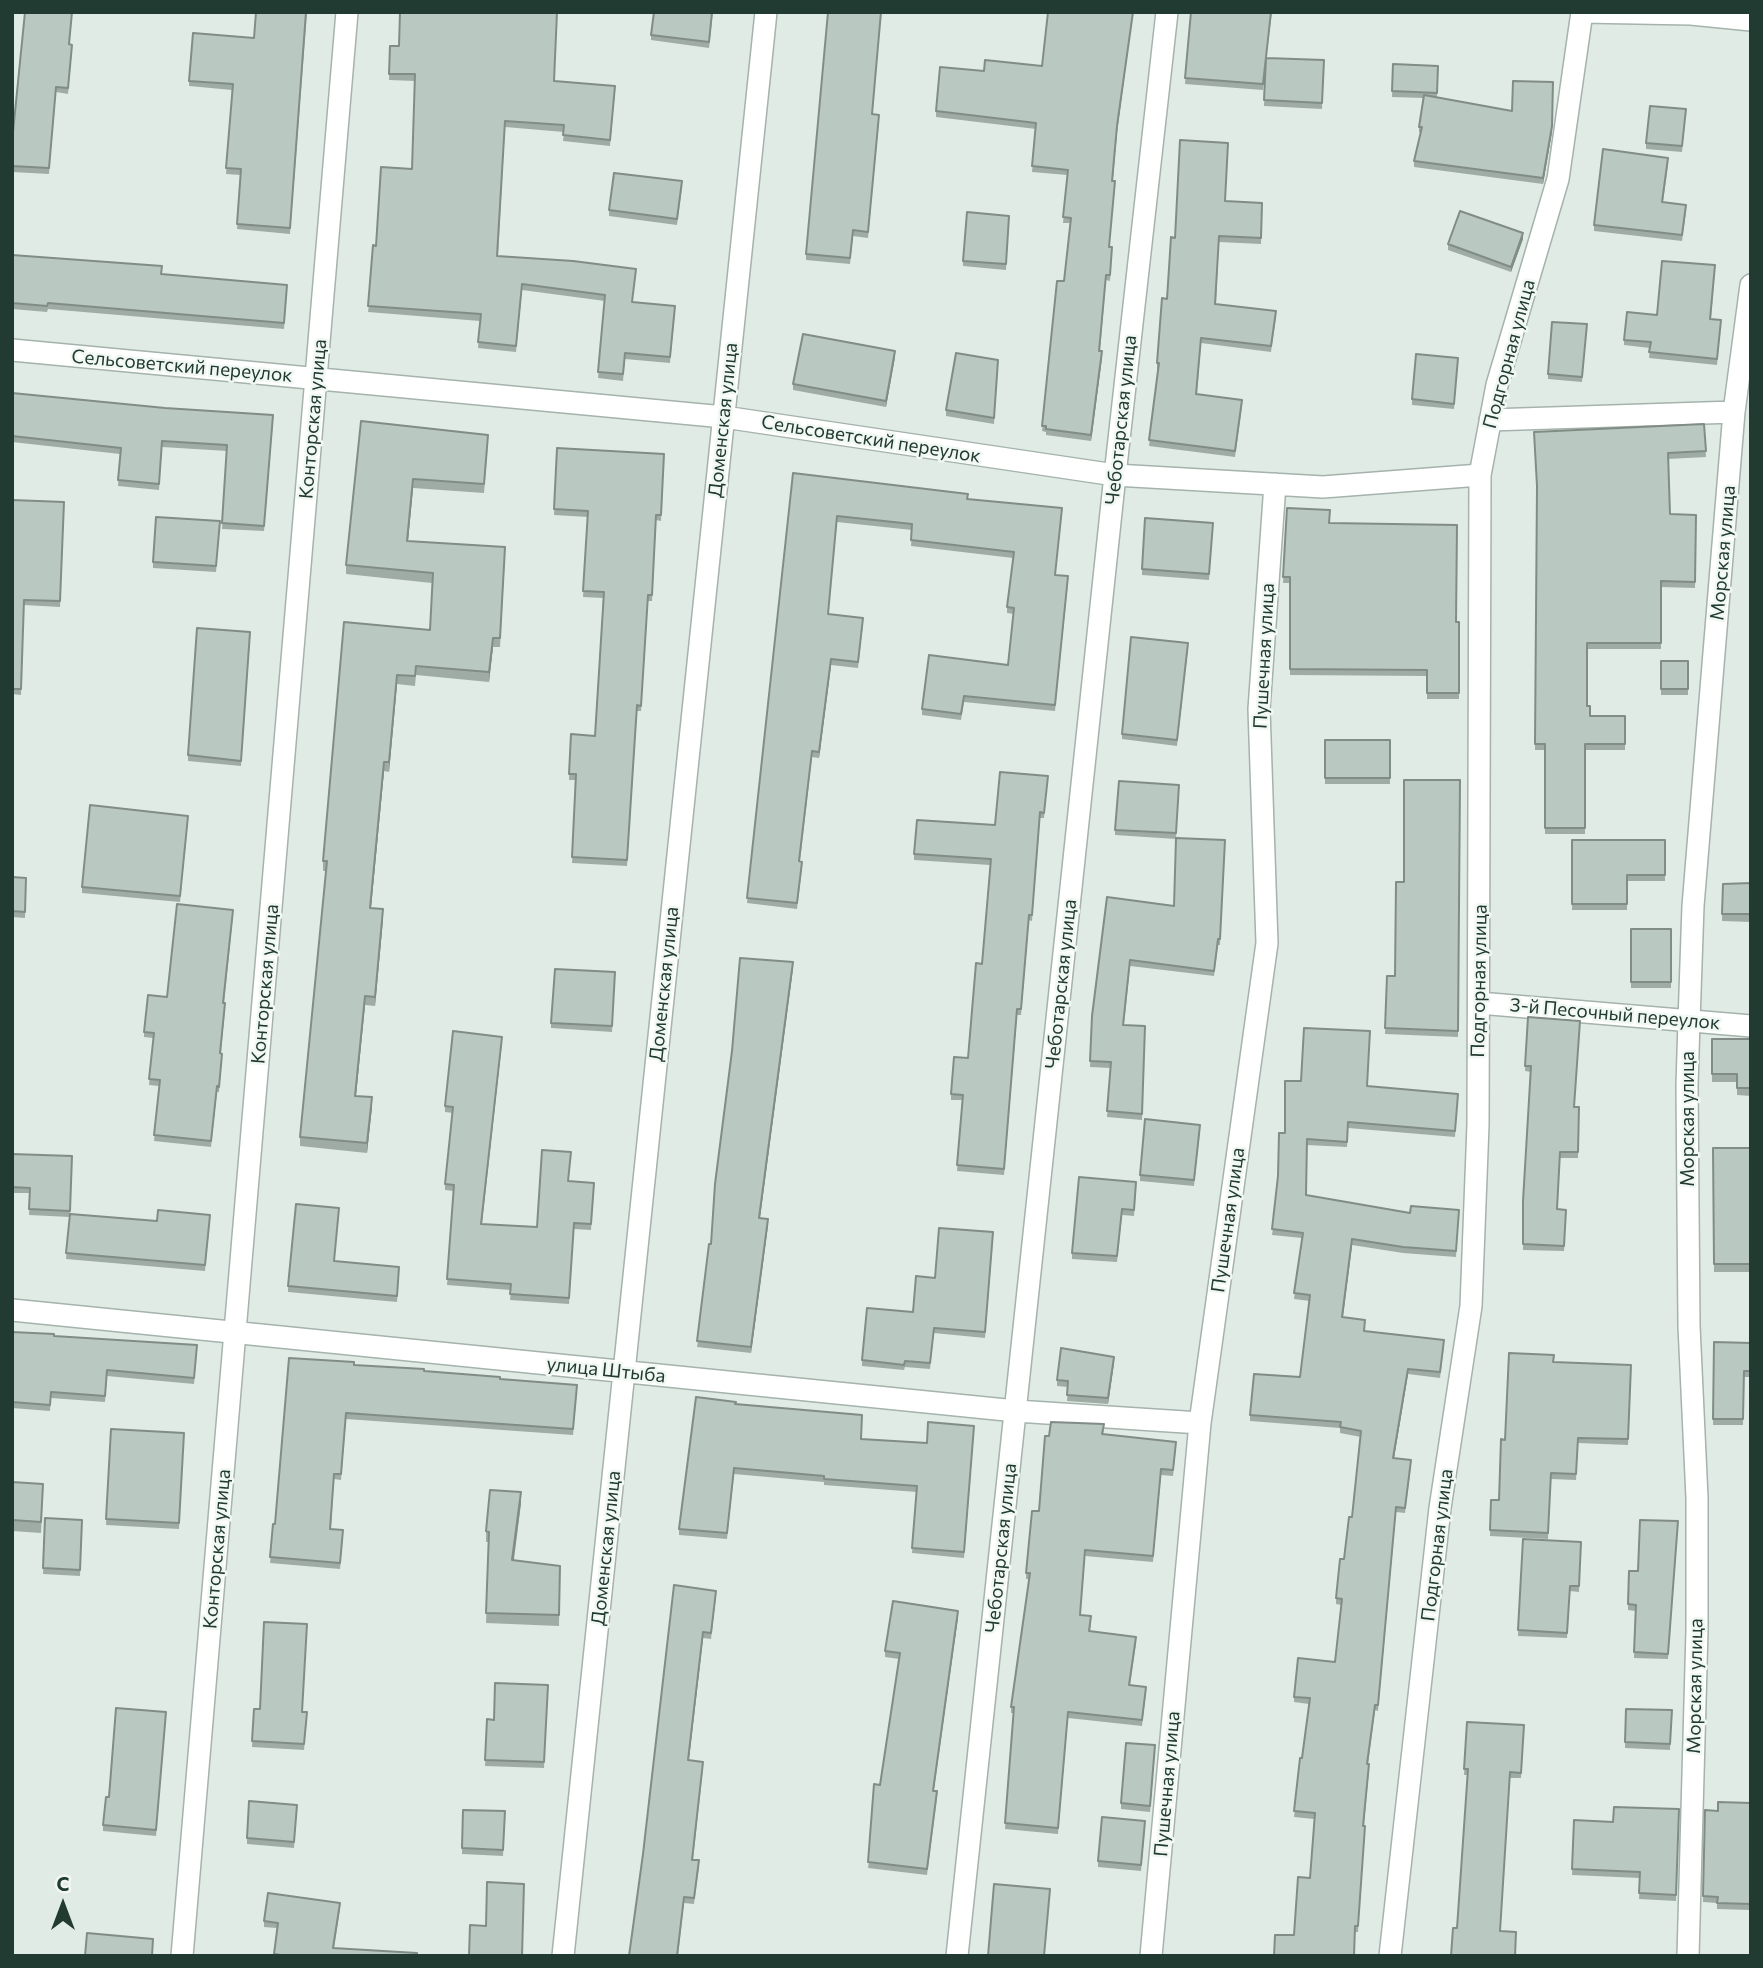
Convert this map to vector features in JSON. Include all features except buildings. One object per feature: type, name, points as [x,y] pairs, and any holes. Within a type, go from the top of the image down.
[{"type":"street","name":"Конторская улица","points":[[183,1956],[347,12]]},
{"type":"street","name":"Доменская улица","points":[[563,1956],[766,12]]},
{"type":"street","name":"Чеботарская улица","points":[[957,1956],[1167,12]]},
{"type":"street","points":[[1582,12],[1691,14],[1751,20]]},
{"type":"street","name":"Подгорная улица","points":[[1390,1956],[1440,1508],[1471,1306],[1478,1125],[1480,475],[1497,386],[1558,178],[1582,12]]},
{"type":"street","name":"Морская улица","points":[[1688,1956],[1697,1630],[1697,1499],[1689,1326],[1687,1085],[1693,906],[1734,412],[1751,285]]},
{"type":"street","name":"Сельсоветский переулок","points":[[12,350],[724,416],[1115,475],[1323,486],[1480,475]]},
{"type":"street","points":[[1490,420],[1734,412]]},
{"type":"street","name":"Пушечная улица","points":[[1151,1956],[1200,1423],[1267,943],[1259,709],[1275,484]]},
{"type":"street","name":"3-й Песочный переулок","points":[[1479,1003],[1751,1026]]},
{"type":"street","name":"улица Штыба","points":[[12,1310],[1016,1411],[1200,1423]]}]
